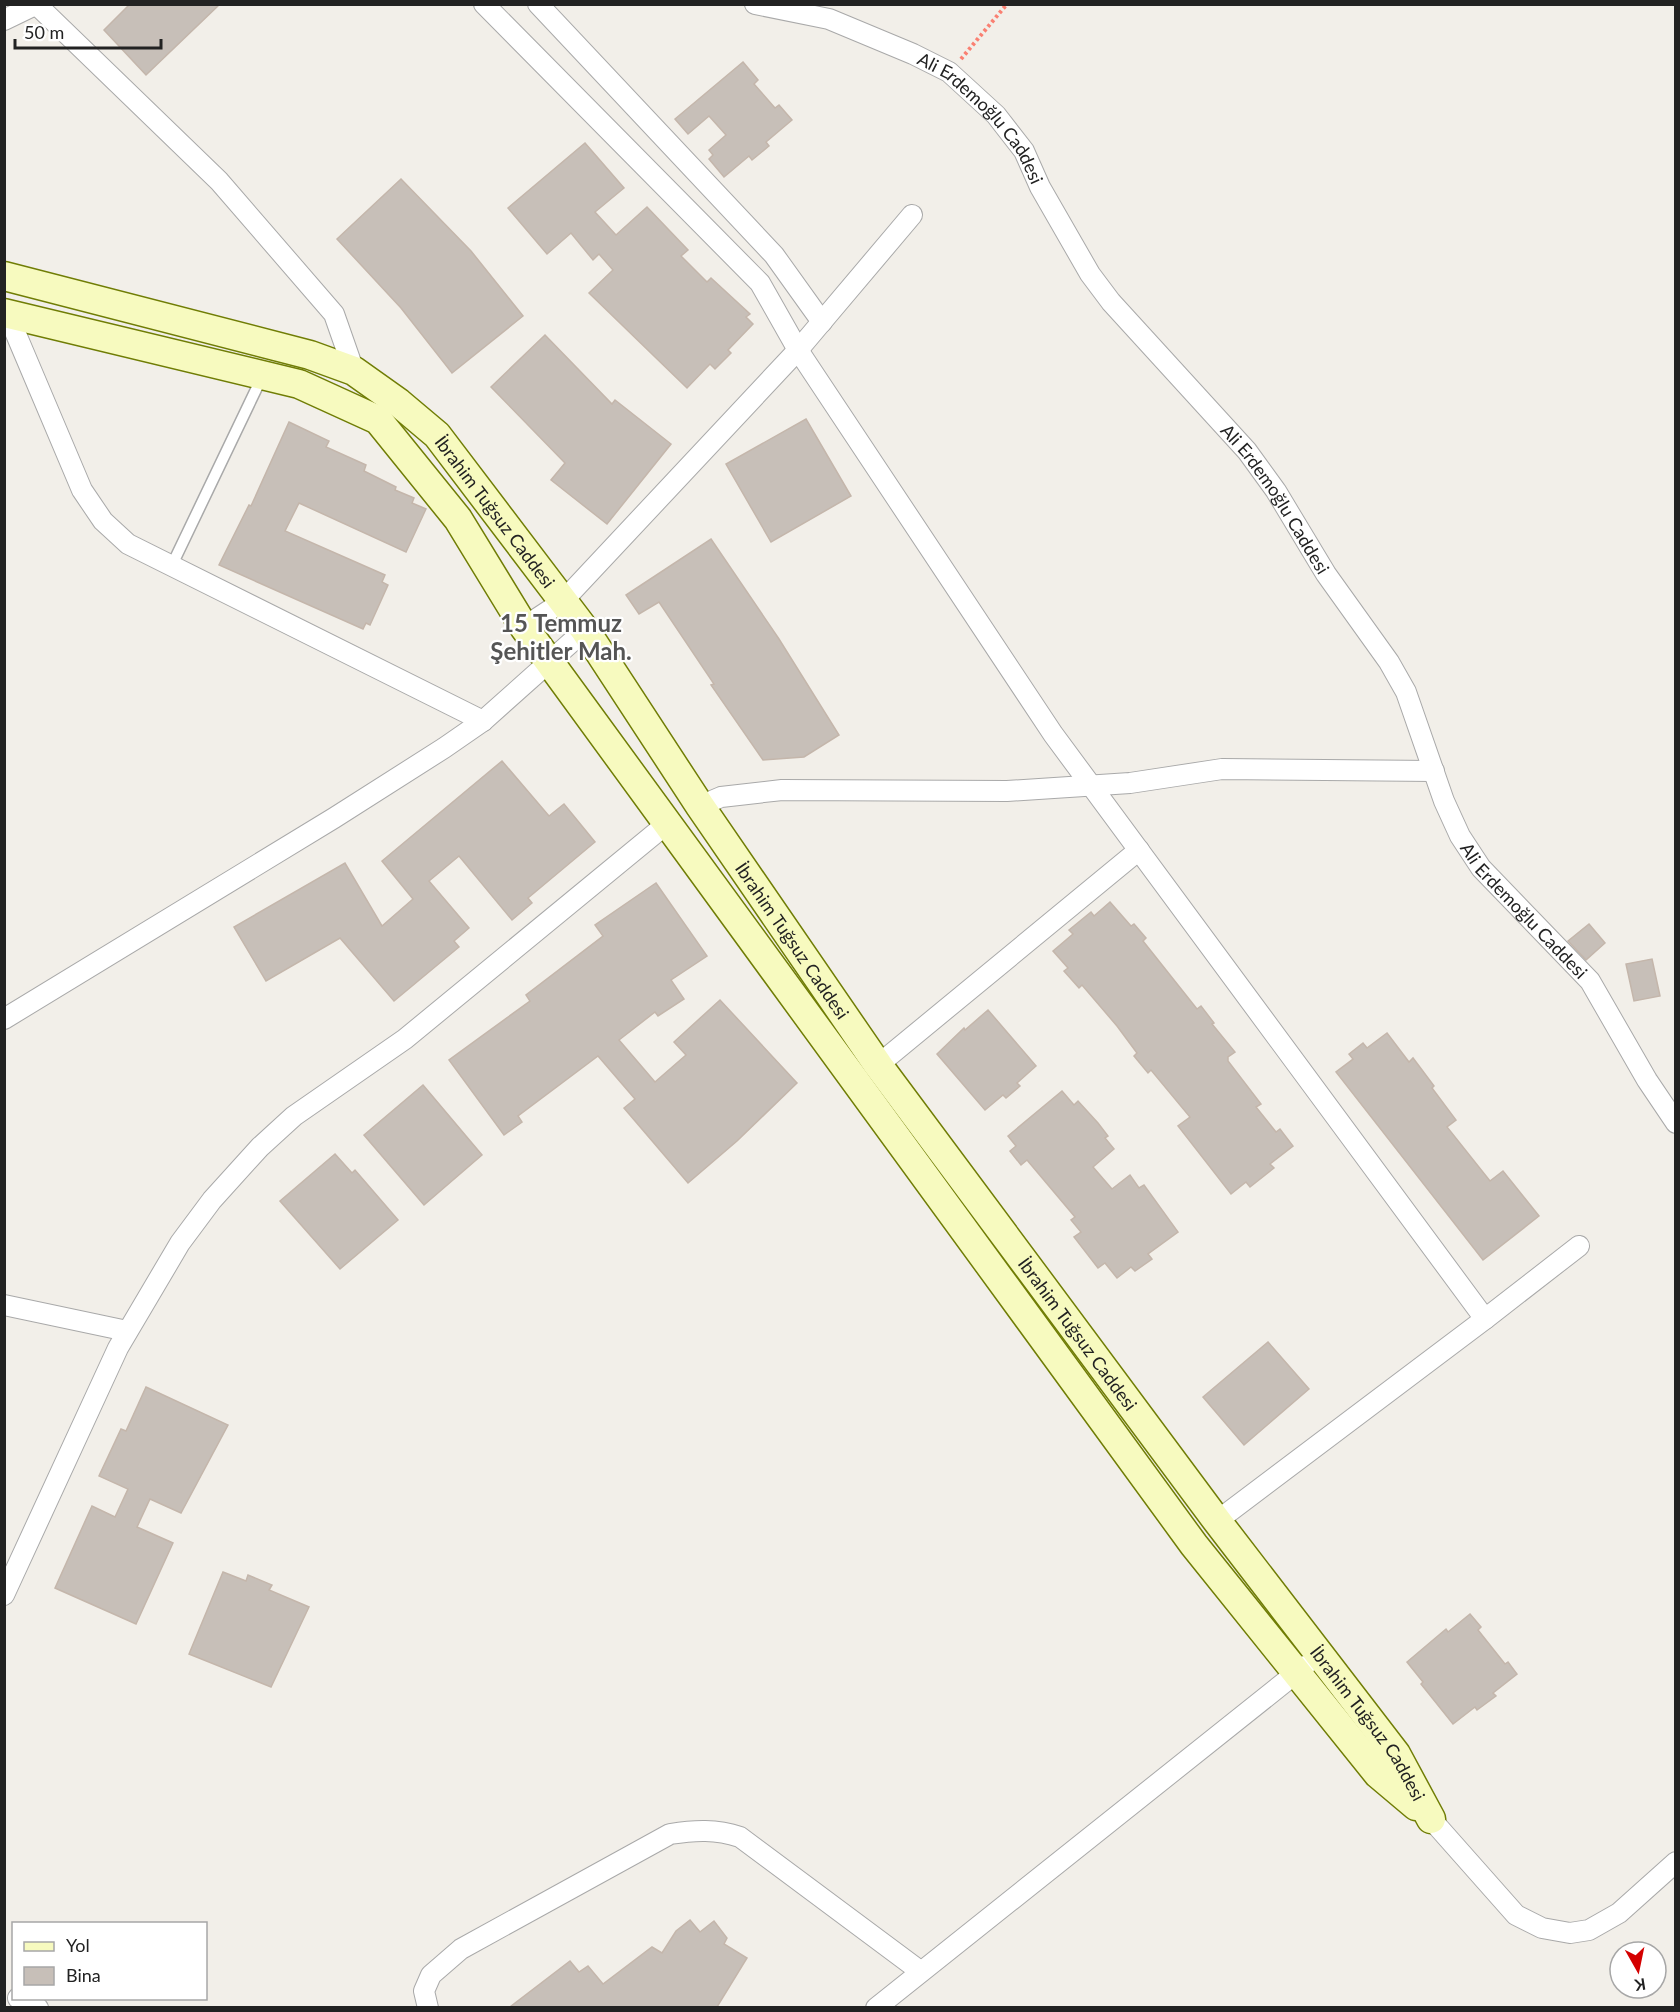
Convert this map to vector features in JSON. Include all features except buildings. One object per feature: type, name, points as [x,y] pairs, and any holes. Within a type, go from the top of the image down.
[{"type":"street","points":[[484,4],[760,283],[798,350],[1053,734],[1485,1319]]},
{"type":"street","points":[[538,4],[774,255],[822,322]]},
{"type":"street","name":"Ali Erdemoğlu Caddesi","points":[[755,4],[829,18],[871,35],[949,72],[996,114],[1024,151],[1040,187],[1090,274],[1162,362],[1247,451],[1270,483],[1326,574],[1389,662],[1406,692],[1444,801],[1460,836],[1481,868],[1590,981],[1647,1080],[1676,1123]]},
{"type":"street","points":[[4,20],[36,5],[219,181],[334,314],[354,371]]},
{"type":"street","points":[[524,627],[562,602],[798,350],[912,216]]},
{"type":"street","name":"İbrahim Tuğsuz Caddesi","points":[[4,276],[310,355],[354,371],[437,435],[585,630],[700,806],[878,1065],[1216,1521],[1396,1754],[1431,1819]]},
{"type":"street","points":[[6,313],[82,489],[103,521],[128,544],[483,721]]},
{"type":"street","name":"İbrahim Tuğsuz Caddesi","points":[[6,313],[299,384],[378,420],[458,519],[524,627],[669,822],[1194,1545],[1378,1774],[1431,1819],[1516,1915],[1542,1928],[1570,1933],[1589,1930],[1619,1913],[1676,1862]]},
{"type":"street","points":[[4,1019],[334,818],[483,721],[585,630]]},
{"type":"street","points":[[700,806],[721,797],[782,790],[1007,791],[1091,786],[1222,769],[1434,771]]},
{"type":"street","points":[[4,1595],[127,1331],[180,1243],[212,1200],[260,1147],[294,1116],[405,1039],[669,822]]},
{"type":"street","points":[[878,1065],[1139,850]]},
{"type":"street","points":[[1216,1521],[1579,1246]]},
{"type":"street","points":[[4,1305],[127,1331]]},
{"type":"street","points":[[876,2007],[1319,1655]]},
{"type":"street","points":[[428,2007],[424,1991],[431,1975],[461,1949],[670,1834],[690,1831],[720,1830],[740,1837],[920,1971]]},
{"type":"street","points":[[22,2000],[38,2007]]},
{"type":"lane","points":[[172,565],[263,375]]},
{"type":"path","points":[[949,72],[1007,4]]},
{"type":"district","name":"15 Temmuz Şehitler Mah.","points":[[561,636]]}]
